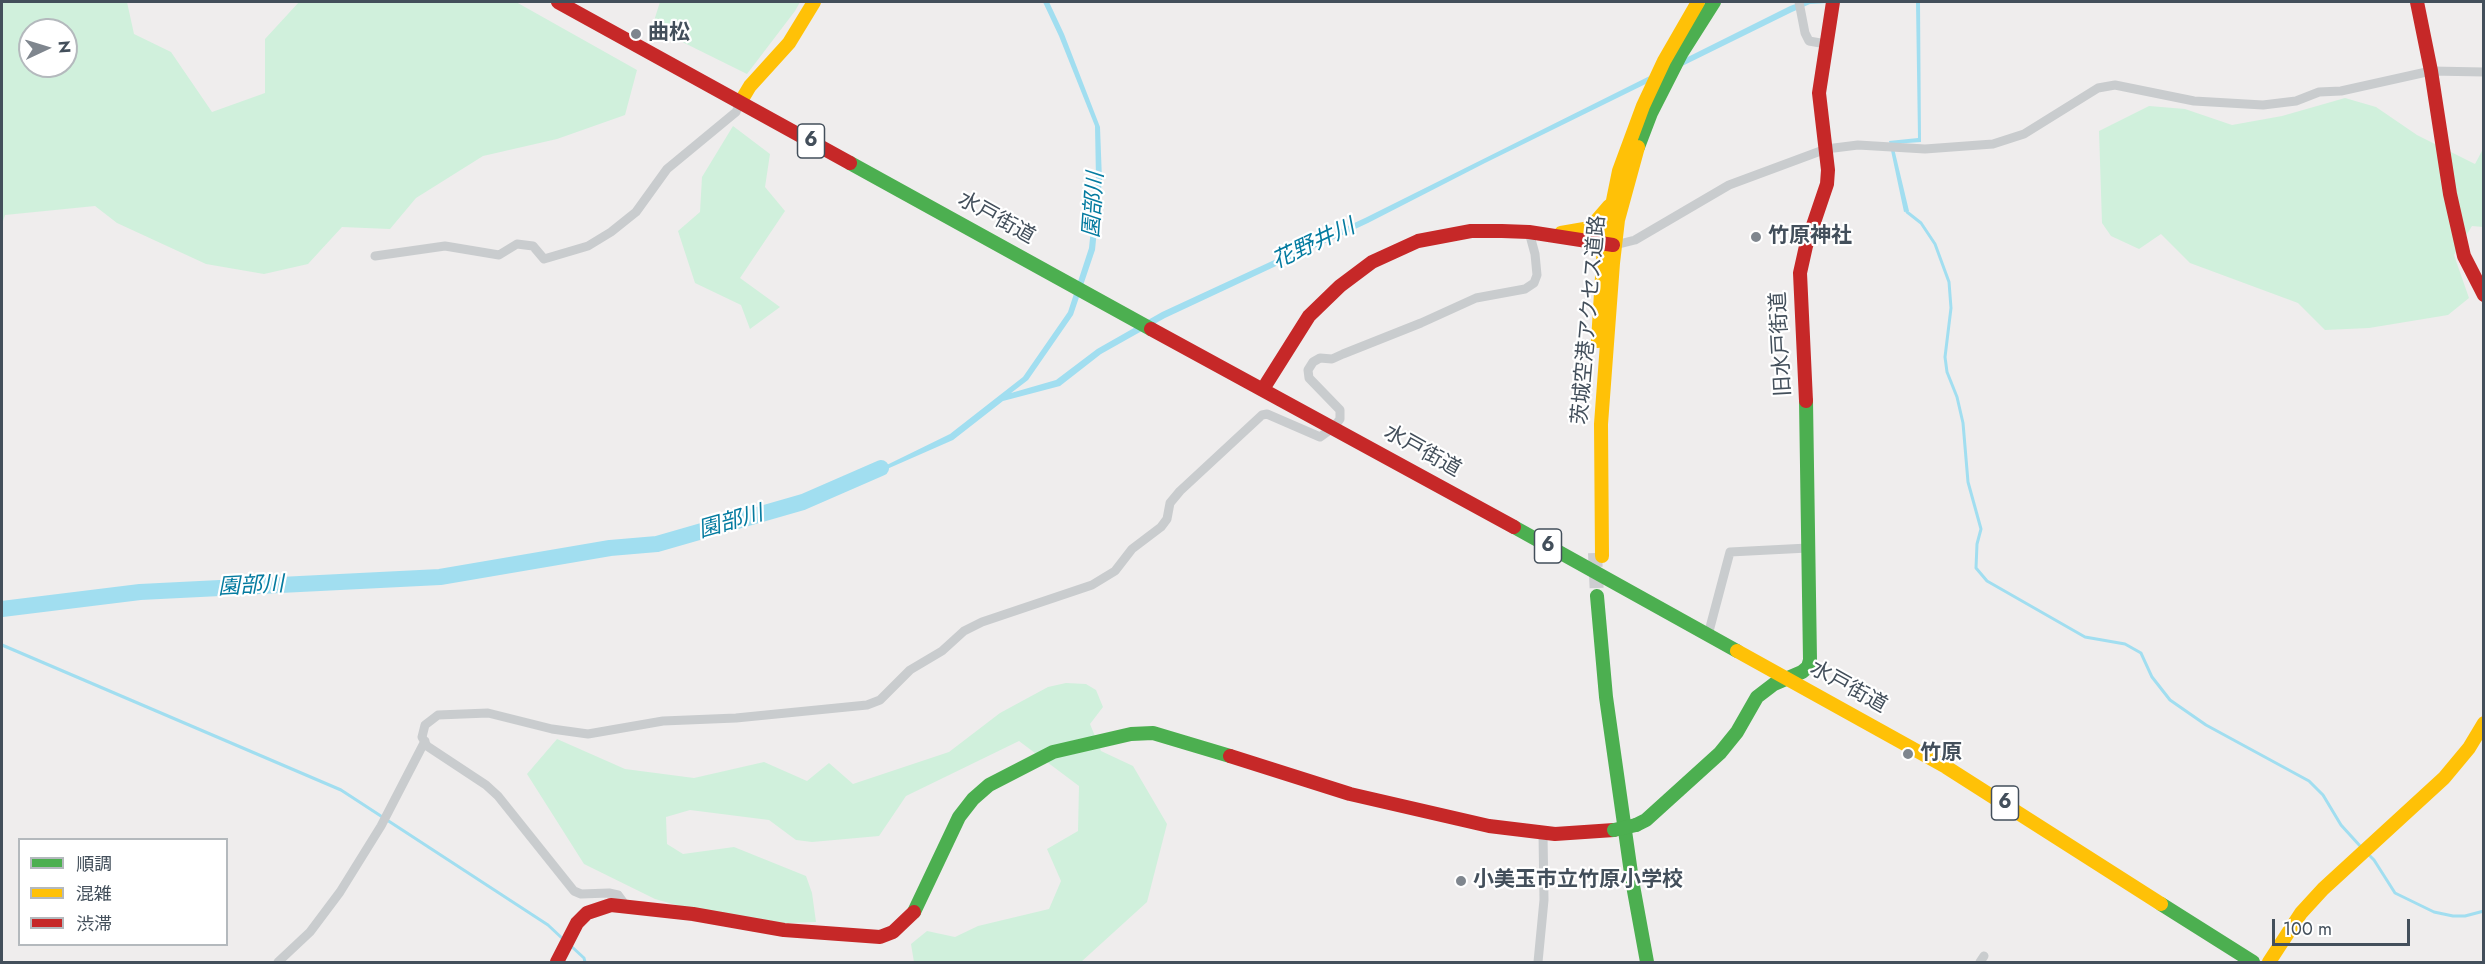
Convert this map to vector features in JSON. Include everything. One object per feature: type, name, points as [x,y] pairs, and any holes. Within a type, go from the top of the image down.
[{"type":"main road","name":"水戸街道","points":[[558,2],[1788,678],[1992,794],[2253,963]]},
{"type":"main road","points":[[741,101],[750,86],[789,43],[814,2]]},
{"type":"main road","name":"茨城空港アクセス道路","points":[[1598,555],[1593,432],[1610,245],[1611,203],[1629,140],[1643,106],[1664,62],[1698,2]]},
{"type":"main road","name":"茨城空港アクセス道路","points":[[1610,245],[1640,141],[1651,113],[1681,54],[1714,2]]},
{"type":"main road","points":[[2417,2],[2431,71],[2450,194],[2464,256],[2484,295]]},
{"type":"main road","name":"旧水戸街道","points":[[1788,678],[1808,667],[1810,660],[1805,368],[1800,273],[1806,246],[1827,184],[1826,148],[1819,93],[1832,5]]},
{"type":"main road","points":[[1547,235],[1590,228],[1611,203]]},
{"type":"main road","points":[[1263,389],[1309,316],[1340,286],[1372,262],[1418,241],[1471,231],[1529,232],[1610,245]]},
{"type":"main road","points":[[1600,596],[1606,697],[1647,963]]},
{"type":"main road","points":[[557,963],[577,923],[587,914],[611,905],[693,914],[784,930],[880,937],[893,932],[910,918],[936,872],[959,817],[973,799],[989,785],[1053,752],[1131,734],[1170,737],[1350,794],[1508,829],[1544,834],[1614,830],[1636,825],[1646,820],[1720,753],[1737,732],[1757,697],[1770,686],[1788,678]]},
{"type":"main road","points":[[2269,963],[2301,913],[2323,888],[2444,778],[2469,748],[2484,723]]},
{"type":"street","points":[[1799,2],[1805,33],[1809,41],[1826,44]]},
{"type":"street","points":[[1610,245],[1623,244],[1643,235],[1729,184],[1826,148],[1858,145],[1925,149],[1993,144],[2024,134],[2098,88],[2115,85],[2194,101],[2263,105],[2296,101],[2319,92],[2341,90],[2431,71],[2484,72]]},
{"type":"street","points":[[375,256],[445,246],[499,255],[517,244],[533,246],[544,259],[588,246],[611,232],[636,212],[667,169],[736,112],[741,101]]},
{"type":"street","points":[[627,906],[618,895],[581,894],[574,891],[486,784],[427,746],[422,737],[425,725],[438,715],[488,713],[552,729],[588,734],[663,721],[736,718],[867,705],[880,700],[910,670],[942,651],[964,631],[982,622],[1092,585],[1115,572],[1132,549],[1161,527],[1167,519],[1170,503],[1180,490],[1262,416],[1267,414],[1320,436],[1334,427],[1340,419],[1340,410],[1309,378],[1308,370],[1313,362],[1320,358],[1332,358],[1343,354],[1476,298],[1525,289],[1534,283],[1537,275],[1535,254],[1529,232]]},
{"type":"street","points":[[1708,635],[1730,552],[1808,548]]},
{"type":"street","points":[[278,963],[310,932],[340,892],[381,826],[424,741]]},
{"type":"street","points":[[1538,963],[1544,900],[1544,834]]},
{"type":"green space","points":[[2,2],[127,2],[134,34],[171,52],[212,112],[265,93],[265,39],[299,2],[516,2],[637,70],[625,115],[557,139],[483,156],[416,198],[390,229],[342,227],[308,264],[264,274],[206,264],[117,223],[95,206],[5,215],[2,224]]},
{"type":"green space","points":[[660,2],[800,2],[747,74],[652,27]]},
{"type":"green space","points":[[2345,98],[2376,107],[2417,135],[2475,164],[2483,149],[2483,227],[2472,226],[2454,255],[2469,298],[2448,315],[2369,328],[2325,330],[2298,303],[2190,263],[2161,234],[2139,249],[2111,236],[2102,223],[2099,131],[2149,106],[2185,109],[2232,125],[2282,116]]},
{"type":"green space","points":[[733,126],[770,154],[765,187],[785,211],[740,278],[780,307],[750,329],[741,305],[695,283],[678,231],[700,212],[702,177]]},
{"type":"green space","points":[[1066,683],[1086,684],[1096,690],[1103,707],[1090,724],[1101,751],[1133,766],[1167,824],[1147,902],[1081,962],[914,962],[911,944],[927,931],[955,937],[978,926],[1049,909],[1061,881],[1047,849],[1078,831],[1079,786],[1019,741],[906,796],[879,836],[812,842],[796,840],[769,820],[690,810],[666,817],[667,844],[683,854],[734,847],[806,876],[812,893],[816,922],[764,924],[725,919],[655,899],[584,864],[527,774],[557,739],[625,769],[694,778],[764,762],[807,781],[829,763],[853,784],[949,752],[1000,713],[1048,687]]},
{"type":"water","name":"花野井川","points":[[1043,2],[1049,2],[1064,34],[1100,127],[1102,180],[1095,250],[1073,315],[1028,380],[1011,393],[1056,380],[1097,349],[1162,312],[1365,218],[1790,6],[1801,2],[1848,2],[1810,4],[1792,12],[1368,223],[1165,318],[1101,354],[1060,386],[1003,401],[953,440],[805,505],[950,434],[1023,377],[1068,312],[1089,248],[1096,179],[1095,126]]},
{"type":"water","points":[[1916,2],[1920,2],[1921,142],[1893,144],[1909,211],[1904,212],[1889,141],[1918,138]]},
{"type":"waterway","points":[[1906,208],[1907,212],[1921,223],[1935,244],[1949,282],[1951,308],[1945,357],[1947,372],[1957,397],[1963,423],[1968,482],[1981,529],[1977,544],[1976,568],[1987,581],[2085,637],[2125,644],[2141,653],[2152,677],[2170,700],[2206,725],[2309,781],[2323,795],[2341,825],[2361,847]]},
{"type":"waterway","name":"園部川","points":[[2,609],[140,592],[440,577],[610,548],[657,544],[803,502],[881,468]]},
{"type":"waterway","points":[[2,645],[341,790],[548,925],[564,940]]},
{"type":"waterway","points":[[2368,854],[2395,893],[2434,912],[2453,916],[2465,916],[2484,911]]},
{"type":"waterway","points":[[571,946],[584,958],[585,962]]},
{"type":"tunnel","points":[[1595,553],[1597,596]]},
{"type":"traffic: fast","points":[[1638,147],[1651,113],[1681,54],[1714,2]]},
{"type":"traffic: fast","points":[[850,163],[1151,329]]},
{"type":"traffic: fast","points":[[1636,825],[1646,820],[1720,753],[1737,732],[1757,697],[1774,684],[1808,667],[1810,660],[1806,401]]},
{"type":"traffic: fast","points":[[1514,527],[1737,651]]},
{"type":"traffic: fast","points":[[1597,596],[1606,697],[1632,880],[1647,962]]},
{"type":"traffic: fast","points":[[914,912],[959,817],[973,799],[989,785],[1053,752],[1131,734],[1153,733],[1230,756]]},
{"type":"traffic: fast","points":[[1614,830],[1636,825]]},
{"type":"traffic: fast","points":[[2161,904],[2253,962]]},
{"type":"traffic: slow","points":[[741,101],[750,86],[789,43],[814,2]]},
{"type":"traffic: slow","points":[[1598,341],[1604,245],[1619,171],[1643,106],[1664,61],[1698,2]]},
{"type":"traffic: slow","points":[[1602,556],[1601,424],[1613,263],[1618,220],[1638,147]]},
{"type":"traffic: slow","points":[[1561,233],[1590,228],[1609,206]]},
{"type":"traffic: slow","points":[[1737,651],[1946,767],[2161,904]]},
{"type":"traffic: slow","points":[[2269,962],[2301,913],[2323,889],[2444,778],[2469,748],[2484,723]]},
{"type":"traffic: jam","points":[[558,2],[850,163]]},
{"type":"traffic: jam","points":[[1806,401],[1800,273],[1806,246],[1827,184],[1828,170],[1819,93],[1833,2]]},
{"type":"traffic: jam","points":[[2417,2],[2431,71],[2450,194],[2464,256],[2484,295]]},
{"type":"traffic: jam","points":[[1263,389],[1309,316],[1340,286],[1372,262],[1418,241],[1471,231],[1502,231],[1529,232],[1613,245]]},
{"type":"traffic: jam","points":[[1151,329],[1514,527]]},
{"type":"traffic: jam","points":[[1230,756],[1350,794],[1489,826],[1555,834],[1614,830]]},
{"type":"traffic: jam","points":[[557,962],[577,923],[587,913],[611,905],[693,914],[784,930],[880,937],[893,932],[914,912]]},
{"type":"place","name":"曲松","points":[[636,34]]},
{"type":"place","name":"竹原神社","points":[[1756,237]]},
{"type":"place","name":"竹原","points":[[1908,754]]},
{"type":"place","name":"小美玉市立竹原小学校","points":[[1461,881]]}]
